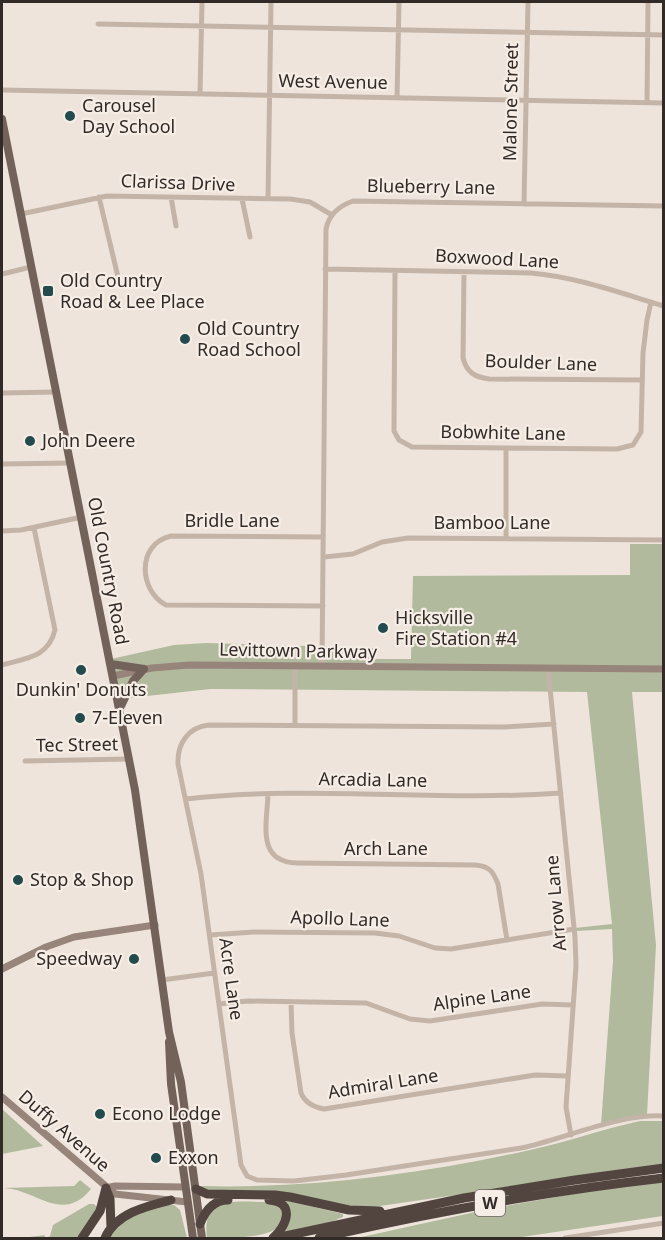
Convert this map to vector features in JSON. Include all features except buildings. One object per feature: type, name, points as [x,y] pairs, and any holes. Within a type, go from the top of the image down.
[{"type":"highway","name":"W","points":[[275,1239],[407,1209],[663,1168]]},
{"type":"highway","name":"W","points":[[319,1239],[360,1229],[547,1194],[663,1178]]},
{"type":"highway","points":[[106,1188],[110,1199],[111,1228]]},
{"type":"highway","points":[[82,1239],[100,1211],[106,1188]]},
{"type":"highway","points":[[196,1189],[213,1195],[290,1197],[349,1210],[407,1209]]},
{"type":"highway","points":[[105,1239],[117,1221],[152,1205],[171,1200]]},
{"type":"highway","points":[[200,1224],[209,1208],[221,1200],[274,1201],[284,1207],[286,1217],[284,1228],[275,1239]]},
{"type":"highway","points":[[342,1239],[360,1229]]},
{"type":"main road","name":"Old Country Road","points":[[2,120],[120,707],[142,830],[169,1032],[171,1084],[193,1239]]},
{"type":"main road","points":[[111,664],[144,669]]},
{"type":"main road","points":[[120,707],[133,681],[144,669]]},
{"type":"main road","name":"Old Country Road","points":[[169,1032],[181,1082],[202,1239]]},
{"type":"street","points":[[200,94],[202,2]]},
{"type":"street","points":[[268,199],[272,2]]},
{"type":"street","points":[[397,98],[399,2]]},
{"type":"street","name":"Malone Street","points":[[524,204],[528,2]]},
{"type":"street","points":[[647,103],[648,2]]},
{"type":"street","points":[[98,24],[663,34]]},
{"type":"street","name":"West Avenue","points":[[2,90],[663,103]]},
{"type":"street","points":[[99,197],[118,277]]},
{"type":"street","name":"Clarissa Drive","points":[[21,214],[99,197],[171,197],[304,201],[318,205],[332,214]]},
{"type":"street","points":[[171,197],[176,226]]},
{"type":"street","points":[[242,199],[250,237]]},
{"type":"street","name":"Blueberry Lane","points":[[332,214],[344,204],[353,201],[663,206]]},
{"type":"street","points":[[322,666],[325,269],[326,229],[332,214]]},
{"type":"street","points":[[2,274],[31,267]]},
{"type":"street","name":"Boxwood Lane","points":[[325,269],[558,275],[663,306]]},
{"type":"street","name":"Bobwhite Lane","points":[[395,271],[393,421],[396,435],[402,442],[412,447],[617,449],[628,447],[637,441],[641,432],[645,335],[651,302]]},
{"type":"street","name":"Boulder Lane","points":[[464,272],[463,358],[468,371],[476,377],[642,380]]},
{"type":"street","points":[[2,393],[57,392]]},
{"type":"street","points":[[506,448],[506,538]]},
{"type":"street","points":[[2,464],[71,463]]},
{"type":"street","points":[[2,531],[34,528],[82,517]]},
{"type":"street","points":[[2,665],[40,654],[52,641],[55,630],[34,528]]},
{"type":"street","name":"Bridle Lane","points":[[323,537],[171,536],[156,542],[148,552],[145,561],[152,594],[166,605],[323,606]]},
{"type":"street","name":"Bamboo Lane","points":[[324,557],[353,554],[382,542],[408,538],[663,540]]},
{"type":"street","name":"Levittown Parkway","points":[[113,676],[144,669],[189,665],[663,669]]},
{"type":"street","points":[[295,666],[295,725]]},
{"type":"street","name":"Arrow Lane","points":[[548,668],[576,966],[566,1107],[571,1135]]},
{"type":"street","name":"Acre Lane","points":[[554,724],[504,727],[209,724],[193,730],[181,743],[178,751],[178,764],[201,874],[241,1165],[243,1172],[252,1179],[262,1181],[294,1181],[346,1175],[520,1148],[625,1120],[663,1116]]},
{"type":"street","name":"Tec Street","points":[[25,761],[129,759]]},
{"type":"street","name":"Arcadia Lane","points":[[186,799],[233,794],[506,796],[561,793]]},
{"type":"street","name":"Arch Lane","points":[[267,794],[267,842],[272,856],[280,862],[475,865],[489,868],[498,884],[507,940]]},
{"type":"street","points":[[2,969],[46,947],[74,937],[155,925]]},
{"type":"street","name":"Apollo Lane","points":[[210,935],[254,932],[375,933],[399,936],[442,949],[574,929]]},
{"type":"street","points":[[162,980],[214,973]]},
{"type":"street","name":"Alpine Lane","points":[[219,1004],[248,1001],[366,1003],[410,1019],[430,1021],[542,1004],[573,1005]]},
{"type":"street","name":"Admiral Lane","points":[[291,1002],[292,1033],[301,1093],[306,1101],[318,1108],[535,1076],[568,1076]]},
{"type":"street","name":"Duffy Avenue","points":[[2,1097],[115,1194],[187,1202]]},
{"type":"street","name":"Duffy Avenue","points":[[106,1188],[115,1186],[184,1187]]},
{"type":"street","points":[[565,1239],[607,1235],[663,1223]]},
{"type":"green space","points":[[630,544],[663,544],[663,692],[632,692],[656,945],[647,1115],[601,1125],[613,961],[612,929],[576,931],[575,928],[612,924],[587,692],[210,689],[120,699],[111,659],[174,645],[206,643],[374,648],[374,659],[411,659],[413,576],[630,575]]},
{"type":"green space","points":[[2,1109],[43,1146],[2,1154]]},
{"type":"green space","points":[[640,1121],[663,1121],[663,1165],[366,1208],[206,1192],[201,1189],[201,1186],[284,1185],[407,1173],[530,1150]]},
{"type":"green space","points":[[80,1180],[91,1189],[70,1204],[59,1205],[26,1193],[2,1188],[74,1186]]},
{"type":"green space","points":[[663,1182],[663,1216],[515,1238],[357,1238],[489,1209],[590,1191]]},
{"type":"green space","points":[[284,1200],[343,1214],[343,1217],[281,1234]]},
{"type":"green space","points":[[234,1202],[269,1202],[279,1207],[283,1215],[280,1225],[273,1230],[251,1236],[207,1238],[207,1224],[210,1214],[216,1207]]},
{"type":"green space","points":[[89,1204],[97,1207],[97,1212],[78,1238],[46,1238],[50,1236],[53,1225]]},
{"type":"green space","points":[[157,1205],[174,1205],[180,1210],[187,1238],[108,1238],[124,1220]]},
{"type":"green space","points":[[44,1235],[46,1238],[23,1238]]},
{"type":"place","name":"Carousel Day School","points":[[70,116]]},
{"type":"place","name":"Old Country Road & Lee Place","points":[[48,291]]},
{"type":"place","name":"Old Country Road School","points":[[185,339]]},
{"type":"place","name":"John Deere","points":[[30,441]]},
{"type":"place","name":"Hicksville Fire Station #4","points":[[383,628]]},
{"type":"place","name":"Dunkin' Donuts","points":[[81,670]]},
{"type":"place","name":"7-Eleven","points":[[80,718]]},
{"type":"place","name":"Stop & Shop","points":[[18,880]]},
{"type":"place","name":"Speedway","points":[[134,959]]},
{"type":"place","name":"Econo Lodge","points":[[100,1114]]},
{"type":"place","name":"Exxon","points":[[156,1158]]}]
